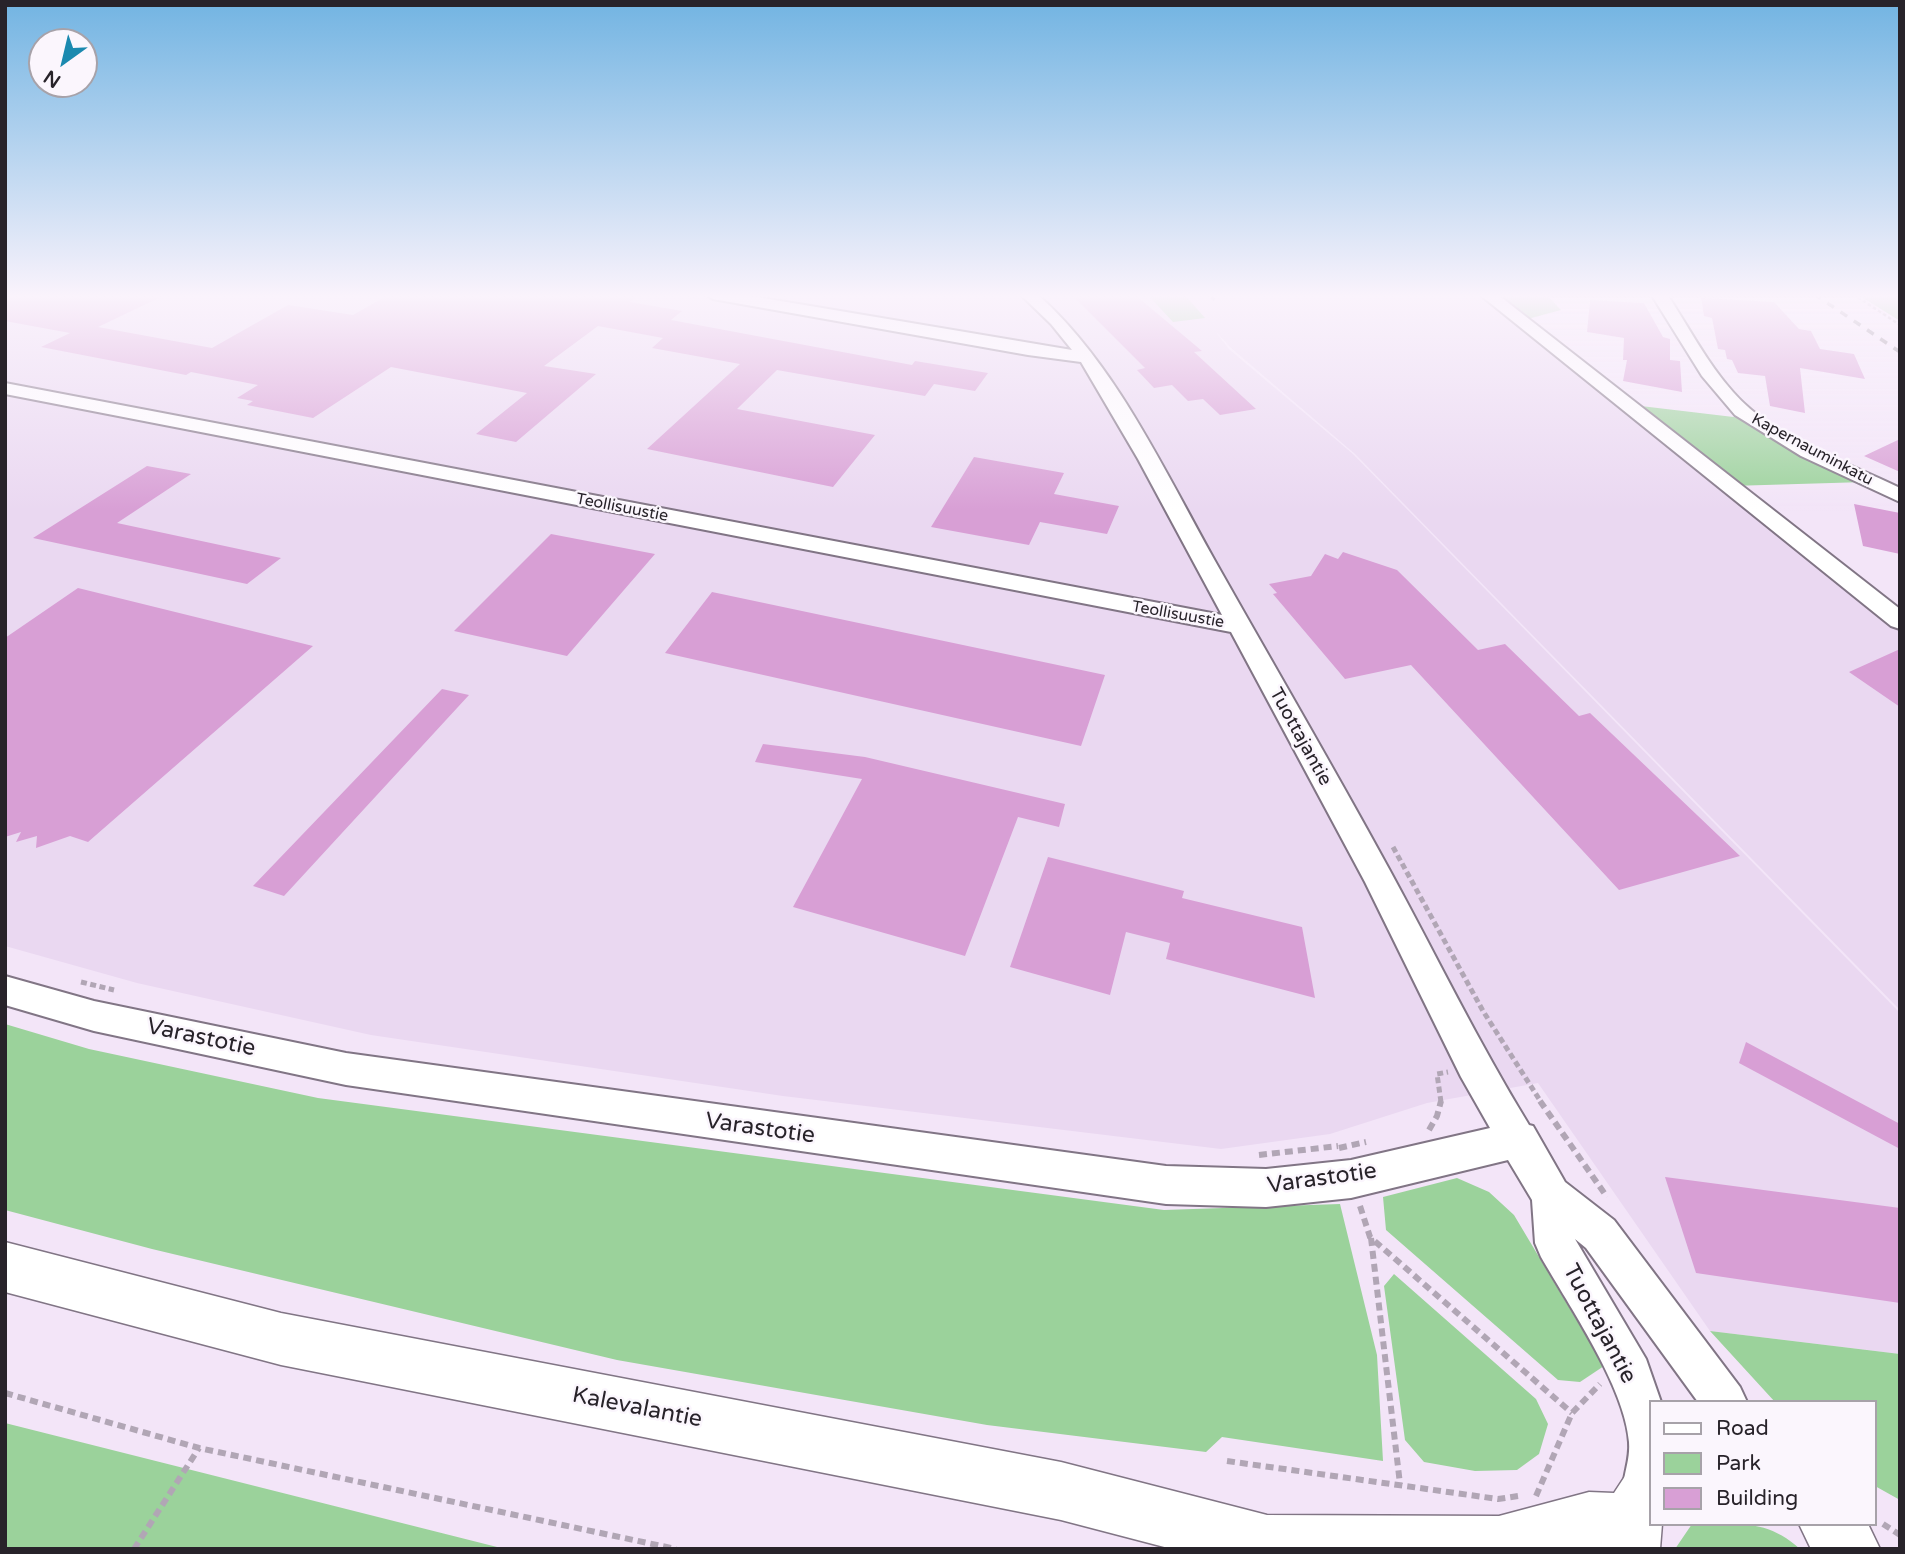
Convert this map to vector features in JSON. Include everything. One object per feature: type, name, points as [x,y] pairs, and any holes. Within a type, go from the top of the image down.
[{"type":"main road","name":"Kalevalantie","points":[[5,1267],[281,1339],[1061,1491],[1277,1546],[1499,1545],[1540,1513],[1589,1521],[1639,1513]]},
{"type":"street","name":"Tuottajantie","points":[[1093,367],[1148,459],[1378,879],[1473,1066],[1520,1139],[1551,1196],[1600,1234],[1724,1400]]},
{"type":"street","points":[[1579,367],[1900,621]]},
{"type":"street","name":"Kapernauminkatu","points":[[1707,367],[1728,398],[1746,415],[1777,434],[1900,496]]},
{"type":"street","name":"Teollisuustie","points":[[5,388],[1238,625]]},
{"type":"street","name":"Varastotie","points":[[5,990],[94,1016],[346,1069],[1166,1185],[1266,1188],[1351,1179],[1520,1139]]},
{"type":"street","name":"Tuottajantie","points":[[1551,1196],[1555,1243],[1631,1374],[1650,1439]]},
{"type":"street","name":"Tuottajantie","points":[[1639,1513],[1650,1448]]},
{"type":"path","points":[[1390,841],[1426,898],[1482,1008],[1513,1059],[1611,1203]]},
{"type":"path","points":[[1415,1133],[1428,1130],[1440,1114],[1443,1096],[1437,1074],[1513,1059]]},
{"type":"path","points":[[1377,1140],[1338,1146],[1370,1237],[1400,1484]]},
{"type":"path","points":[[1370,1237],[1572,1413]]},
{"type":"path","points":[[1227,1461],[1498,1499],[1540,1513],[1572,1413],[1611,1375],[1631,1374]]},
{"type":"path","points":[[5,1392],[199,1448],[676,1549]]},
{"type":"path","points":[[134,1549],[199,1448]]},
{"type":"shaded area","points":[[5,367],[1250,367],[1353,454],[1900,1013],[1900,1354],[1710,1331],[1538,1083],[1427,1103],[1330,1134],[1221,1149],[783,1096],[371,1035],[137,983],[5,946]]},
{"type":"shaded area","points":[[1253,367],[1579,367],[1624,404],[1900,614],[1900,1010],[1355,454]]},
{"type":"green space","points":[[1624,404],[1742,418],[1865,482],[1731,486]]},
{"type":"green space","points":[[5,1024],[89,1049],[318,1098],[1164,1210],[1340,1204],[1377,1355],[1383,1461],[1222,1437],[1206,1452],[987,1425],[617,1360],[152,1249],[5,1210]]},
{"type":"green space","points":[[1457,1178],[1489,1192],[1514,1215],[1604,1366],[1580,1382],[1558,1380],[1386,1230],[1383,1197]]},
{"type":"green space","points":[[1394,1274],[1536,1399],[1548,1424],[1539,1454],[1517,1470],[1475,1471],[1424,1462],[1405,1440],[1384,1286]]},
{"type":"green space","points":[[1710,1331],[1900,1354],[1900,1500],[1877,1487],[1877,1400],[1773,1400]]},
{"type":"green space","points":[[5,1423],[505,1549],[5,1549]]},
{"type":"green space","points":[[1691,1526],[1756,1526],[1775,1532],[1800,1549],[1675,1549]]},
{"type":"building","points":[[142,367],[547,367],[596,374],[516,442],[476,434],[527,393],[391,367],[313,418],[247,405],[253,401],[237,398],[258,385],[191,372],[186,375]]},
{"type":"building","points":[[737,367],[949,367],[988,373],[975,391],[934,384],[925,396],[777,370],[737,409],[875,435],[833,487],[647,449]]},
{"type":"building","points":[[1210,367],[1256,409],[1220,415],[1203,399],[1188,401],[1172,385],[1154,388],[1137,370]]},
{"type":"building","points":[[1626,367],[1680,367],[1682,392],[1623,381]]},
{"type":"building","points":[[1735,367],[1860,367],[1865,379],[1800,368],[1805,413],[1770,406],[1765,376],[1738,373]]},
{"type":"building","points":[[1900,439],[1900,472],[1864,456]]},
{"type":"building","points":[[974,457],[1064,473],[1054,494],[1119,506],[1107,534],[1040,522],[1029,545],[931,527]]},
{"type":"building","points":[[147,466],[191,474],[117,523],[281,558],[247,584],[33,538]]},
{"type":"building","points":[[1854,504],[1900,513],[1900,554],[1863,546]]},
{"type":"building","points":[[551,534],[655,554],[567,656],[454,631]]},
{"type":"building","points":[[1343,552],[1397,570],[1478,650],[1505,644],[1579,716],[1590,713],[1740,856],[1619,890],[1411,665],[1345,679],[1273,594],[1277,593],[1269,584],[1311,576],[1325,554],[1338,559]]},
{"type":"building","points":[[78,588],[313,646],[88,842],[70,836],[36,848],[37,836],[16,842],[21,832],[5,837],[5,638]]},
{"type":"building","points":[[712,592],[1105,675],[1081,746],[665,653]]},
{"type":"building","points":[[1900,649],[1900,707],[1849,672]]},
{"type":"building","points":[[442,689],[469,695],[284,896],[253,886]]},
{"type":"building","points":[[763,744],[865,757],[1065,804],[1059,827],[1018,817],[965,956],[793,907],[862,779],[755,762]]},
{"type":"building","points":[[1048,857],[1184,891],[1182,898],[1302,927],[1315,998],[1166,959],[1170,943],[1126,932],[1110,995],[1010,967]]},
{"type":"building","points":[[1746,1042],[1900,1124],[1900,1149],[1739,1063]]},
{"type":"building","points":[[1665,1177],[1900,1208],[1900,1303],[1696,1273]]}]
